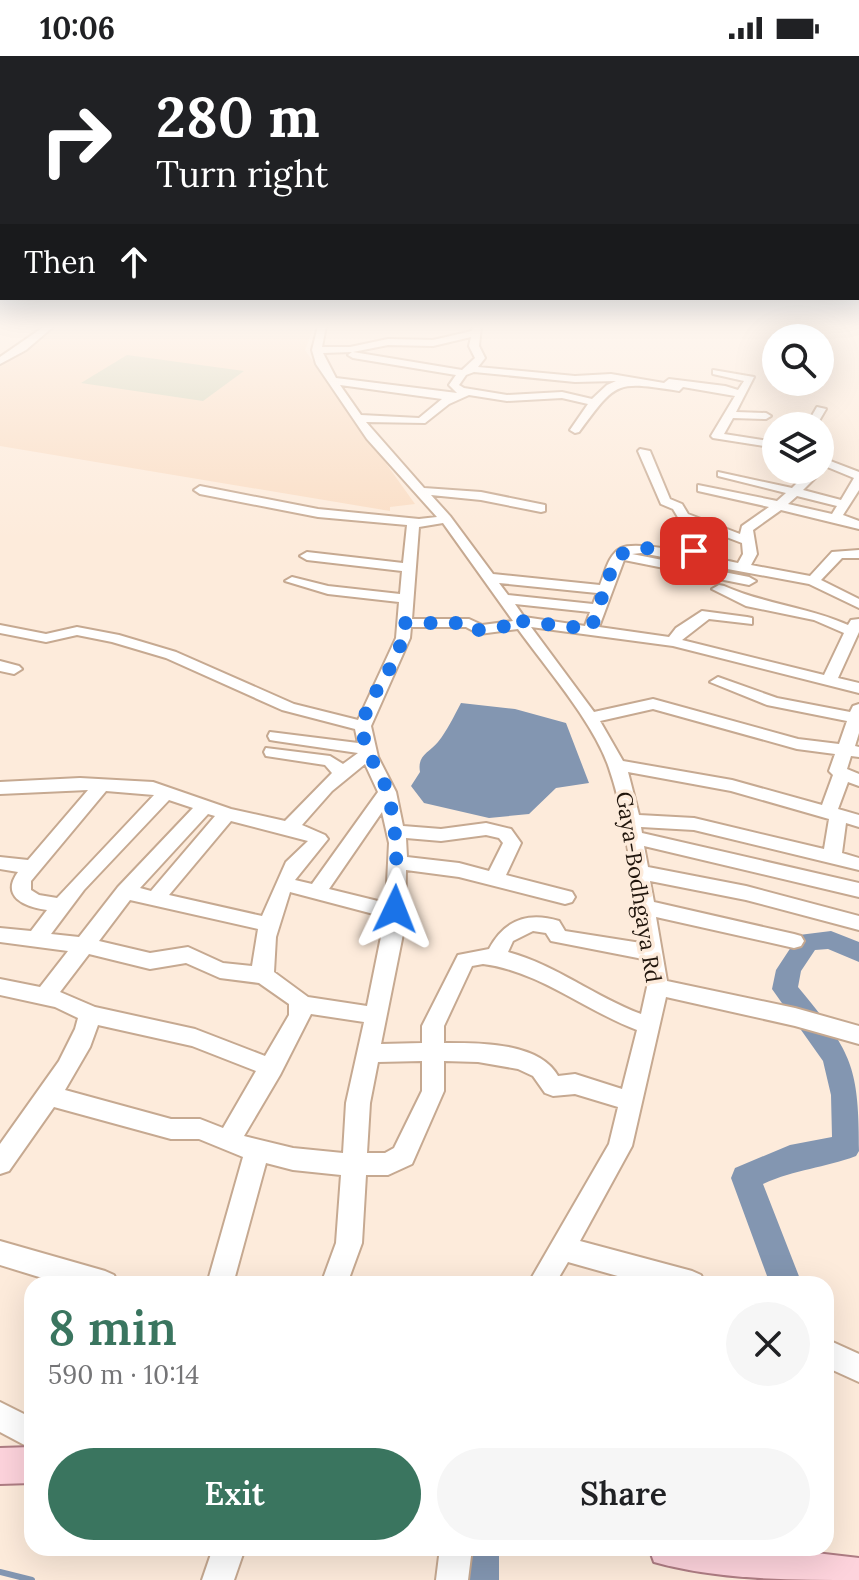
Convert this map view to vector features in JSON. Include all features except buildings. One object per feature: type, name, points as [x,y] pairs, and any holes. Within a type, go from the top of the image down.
[{"type":"main road","points":[[0,1466],[24,1465]]},
{"type":"main road","points":[[710,1556],[859,1578]]},
{"type":"street","name":"Gaya-Bodhgaya Rd","points":[[346,397],[358,418],[446,519],[590,718],[617,765],[632,829],[658,987],[632,1102],[613,1162],[546,1276]]},
{"type":"street","points":[[358,418],[417,421],[456,397]]},
{"type":"street","points":[[524,397],[546,397]]},
{"type":"street","points":[[571,397],[596,403]]},
{"type":"street","points":[[575,430],[584,413],[602,397]]},
{"type":"street","points":[[740,397],[727,415],[718,437],[762,443]]},
{"type":"street","points":[[727,415],[762,416]]},
{"type":"street","points":[[644,451],[663,499],[678,507],[701,542],[743,567],[813,581],[859,604]]},
{"type":"street","points":[[834,470],[859,478],[837,519]]},
{"type":"street","points":[[722,474],[859,511]]},
{"type":"street","points":[[743,567],[750,554],[746,529],[779,506],[802,484]]},
{"type":"street","points":[[702,488],[859,525]]},
{"type":"street","points":[[200,490],[318,513],[415,522],[446,519]]},
{"type":"street","points":[[421,491],[490,497],[541,508]]},
{"type":"street","points":[[337,1276],[349,1243],[356,1165],[356,1118],[390,959],[395,912],[396,831],[387,792],[368,750],[363,726],[400,648],[415,522]]},
{"type":"street","points":[[591,629],[620,555],[645,548],[748,541]]},
{"type":"street","points":[[813,581],[835,554],[845,551],[859,554]]},
{"type":"street","points":[[620,555],[749,581]]},
{"type":"street","points":[[307,556],[409,568]]},
{"type":"street","points":[[488,578],[604,590]]},
{"type":"street","points":[[292,581],[328,590],[406,599]]},
{"type":"street","points":[[719,589],[751,603],[855,624],[829,681]]},
{"type":"street","points":[[503,599],[598,609]]},
{"type":"street","points":[[673,642],[681,631],[707,614],[747,621]]},
{"type":"street","points":[[404,623],[469,623],[479,630],[521,623],[591,629],[673,642],[859,688]]},
{"type":"street","points":[[0,629],[46,638],[87,632],[128,641],[171,655],[288,707],[363,726]]},
{"type":"street","points":[[718,682],[773,702],[857,719],[852,750],[839,768],[850,778],[835,784],[832,857]]},
{"type":"street","points":[[590,718],[653,704],[797,744],[852,750]]},
{"type":"street","points":[[342,773],[330,761],[274,744],[368,750]]},
{"type":"street","points":[[289,828],[368,750]]},
{"type":"street","points":[[617,765],[724,784],[859,821]]},
{"type":"street","points":[[59,905],[34,901],[21,893],[22,880],[101,786]]},
{"type":"street","points":[[0,788],[147,787],[227,814],[289,828],[319,839],[294,865],[284,884],[262,956],[264,976]]},
{"type":"street","points":[[36,939],[59,905],[167,792]]},
{"type":"street","points":[[317,892],[387,792]]},
{"type":"street","points":[[44,997],[125,892],[205,806]]},
{"type":"street","points":[[155,899],[227,814]]},
{"type":"street","points":[[632,829],[694,824],[859,864]]},
{"type":"street","points":[[396,831],[441,835],[478,829],[505,833],[512,843],[495,878]]},
{"type":"street","points":[[632,829],[859,890]]},
{"type":"street","points":[[397,862],[438,865],[565,897]]},
{"type":"street","points":[[0,863],[32,867]]},
{"type":"street","points":[[639,872],[746,893],[859,923]]},
{"type":"street","points":[[284,884],[395,912]]},
{"type":"street","points":[[125,892],[271,925]]},
{"type":"street","points":[[645,907],[794,941]]},
{"type":"street","points":[[494,959],[506,936],[539,923],[552,926],[558,936],[564,938],[653,953]]},
{"type":"street","points":[[0,935],[85,945],[150,961],[188,955],[220,970],[264,976],[302,1004],[377,1016]]},
{"type":"street","points":[[47,1095],[171,1129],[200,1129],[257,1151],[311,1162],[388,1164],[403,1156],[434,1085],[433,1026],[465,960],[494,959],[538,970],[604,1008],[649,1026]]},
{"type":"street","points":[[0,987],[44,997],[89,1014],[195,1038],[272,1068]]},
{"type":"street","points":[[658,987],[795,1017],[859,1035]]},
{"type":"street","points":[[228,1141],[245,1107],[296,1025],[302,1004]]},
{"type":"street","points":[[0,1163],[82,1039],[89,1014]]},
{"type":"street","points":[[369,1053],[420,1054],[432,1051],[530,1064],[548,1075],[553,1086],[575,1084],[632,1102]]},
{"type":"street","points":[[222,1276],[257,1151]]},
{"type":"street","points":[[562,1248],[663,1276]]},
{"type":"street","points":[[0,1253],[78,1276]]},
{"type":"street","points":[[834,1357],[859,1368]]},
{"type":"street","points":[[0,1416],[24,1430]]},
{"type":"street","points":[[218,1580],[226,1556]]},
{"type":"street","points":[[452,1580],[455,1556]]},
{"type":"shaded area","points":[[0,397],[339,397],[415,504],[390,507],[390,511],[0,446]]},
{"type":"green space","points":[[177,397],[208,397],[203,401]]},
{"type":"water","points":[[461,703],[515,709],[566,723],[589,783],[556,788],[529,814],[489,818],[424,803],[411,786],[420,772],[422,758],[441,738]]},
{"type":"waterway","points":[[783,1276],[746,1178],[790,1158],[846,1147],[842,1076],[828,1045],[785,989],[789,970],[808,941],[831,940],[859,953]]},
{"type":"waterway","points":[[479,1580],[481,1556]]},
{"type":"waterway","points":[[0,1572],[32,1580]]},
{"type":"route","points":[[395,909],[397,834],[387,789],[370,757],[363,726],[400,648],[404,623],[469,623],[479,630],[522,624],[520,621],[591,629],[611,571],[621,554],[645,548],[689,555],[694,551]]}]
